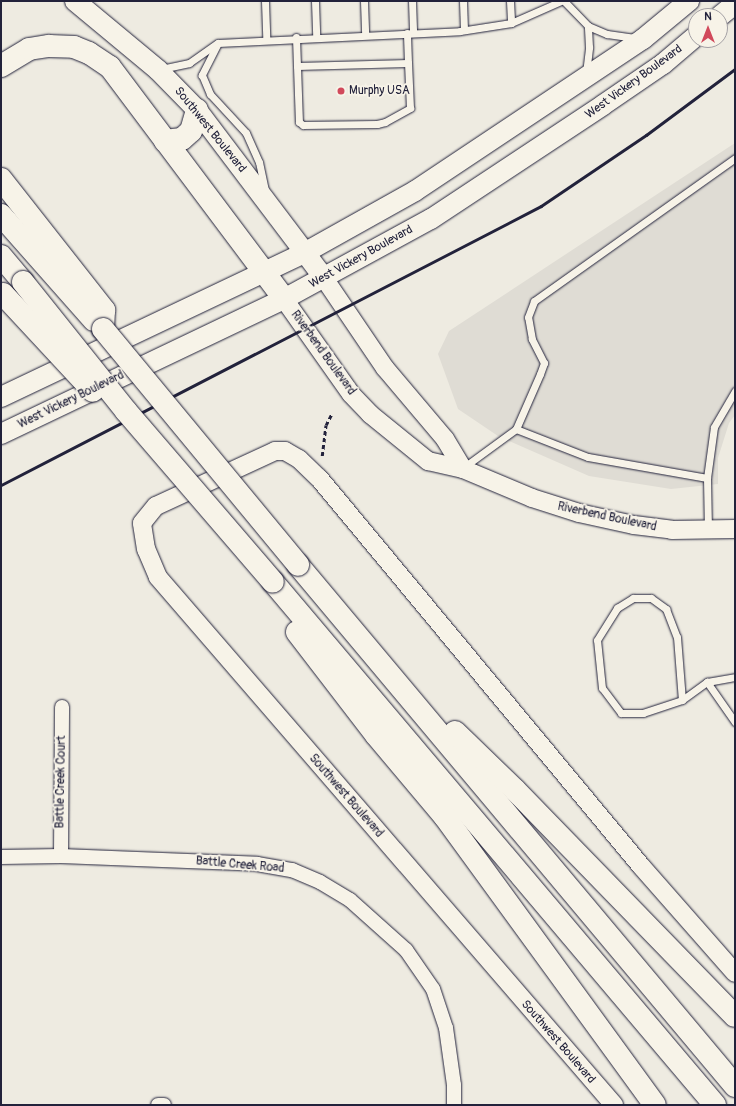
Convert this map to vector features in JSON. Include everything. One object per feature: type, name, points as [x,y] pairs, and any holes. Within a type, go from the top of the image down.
[{"type":"highway","points":[[1,66],[29,49],[48,46],[74,47],[89,53],[110,67],[284,298]]},
{"type":"highway","points":[[165,141],[182,138],[191,131],[197,110]]},
{"type":"highway","points":[[1,178],[68,278]]},
{"type":"highway","points":[[1,215],[104,310],[103,330],[735,1086]]},
{"type":"highway","points":[[1,256],[126,411],[273,582],[715,1105]]},
{"type":"highway","points":[[2,293],[100,398],[126,411]]},
{"type":"highway","points":[[312,581],[340,606],[460,737],[515,790],[735,1016]]},
{"type":"highway","points":[[273,582],[278,608],[376,735],[445,816],[655,1105]]},
{"type":"main road","name":"Southwest Boulevard","points":[[75,1],[158,70],[197,110],[306,252],[324,278]]},
{"type":"main road","points":[[1,397],[306,252],[415,192],[644,39],[689,1]]},
{"type":"main road","name":"West Vickery Boulevard","points":[[1,434],[324,278],[431,219],[627,89],[663,64],[688,43]]},
{"type":"street","points":[[324,278],[385,368],[445,439],[463,469]]},
{"type":"street","name":"Riverbend Boulevard","points":[[284,298],[351,394],[370,414],[428,461],[463,469],[532,498],[579,513],[634,525],[672,530],[735,529]]},
{"type":"street","name":"Southwest Boulevard","points":[[614,1105],[158,577],[146,548],[142,524],[156,506],[275,451],[285,451],[299,459],[319,478],[641,866],[735,973]]},
{"type":"street","name":"Battle Creek Court","points":[[61,856],[62,707]]},
{"type":"street","name":"Battle Creek Road","points":[[1,857],[61,856],[257,864],[292,870],[320,882],[350,900],[406,950],[433,990],[446,1028],[454,1085],[454,1105]]},
{"type":"street","points":[[158,1105],[164,1105]]},
{"type":"lane","points":[[265,1],[266,39]]},
{"type":"lane","points":[[315,1],[316,36]]},
{"type":"lane","points":[[364,1],[365,35]]},
{"type":"lane","points":[[296,37],[299,122],[303,125],[377,124],[385,122],[410,108],[408,63],[412,1]]},
{"type":"lane","points":[[463,1],[464,30]]},
{"type":"lane","points":[[510,1],[511,23]]},
{"type":"lane","points":[[158,70],[189,63],[218,43],[296,37],[464,30],[511,23],[561,1]]},
{"type":"lane","points":[[564,1],[588,26],[607,34],[644,39]]},
{"type":"lane","points":[[585,79],[589,47],[588,26]]},
{"type":"lane","points":[[218,43],[202,75],[210,94],[246,133],[259,162],[268,203]]},
{"type":"lane","points":[[297,66],[408,63]]},
{"type":"lane","points":[[463,469],[516,429],[544,363],[532,339],[528,317],[534,301],[735,158]]},
{"type":"lane","points":[[708,530],[707,478],[714,427],[735,391]]},
{"type":"lane","points":[[516,429],[588,457],[707,478]]},
{"type":"lane","points":[[682,700],[678,637],[666,609],[650,598],[633,598],[616,608],[597,640],[602,688],[621,712],[644,712],[682,700],[707,682],[735,677]]},
{"type":"lane","points":[[707,682],[735,722]]},
{"type":"shaded area","points":[[735,143],[735,415],[729,423],[718,458],[718,484],[671,489],[589,476],[498,436],[458,409],[438,354],[449,331]]},
{"type":"railway","points":[[1,485],[541,206],[646,135],[735,69]]},
{"type":"place","name":"Murphy USA","points":[[341,91]]}]
